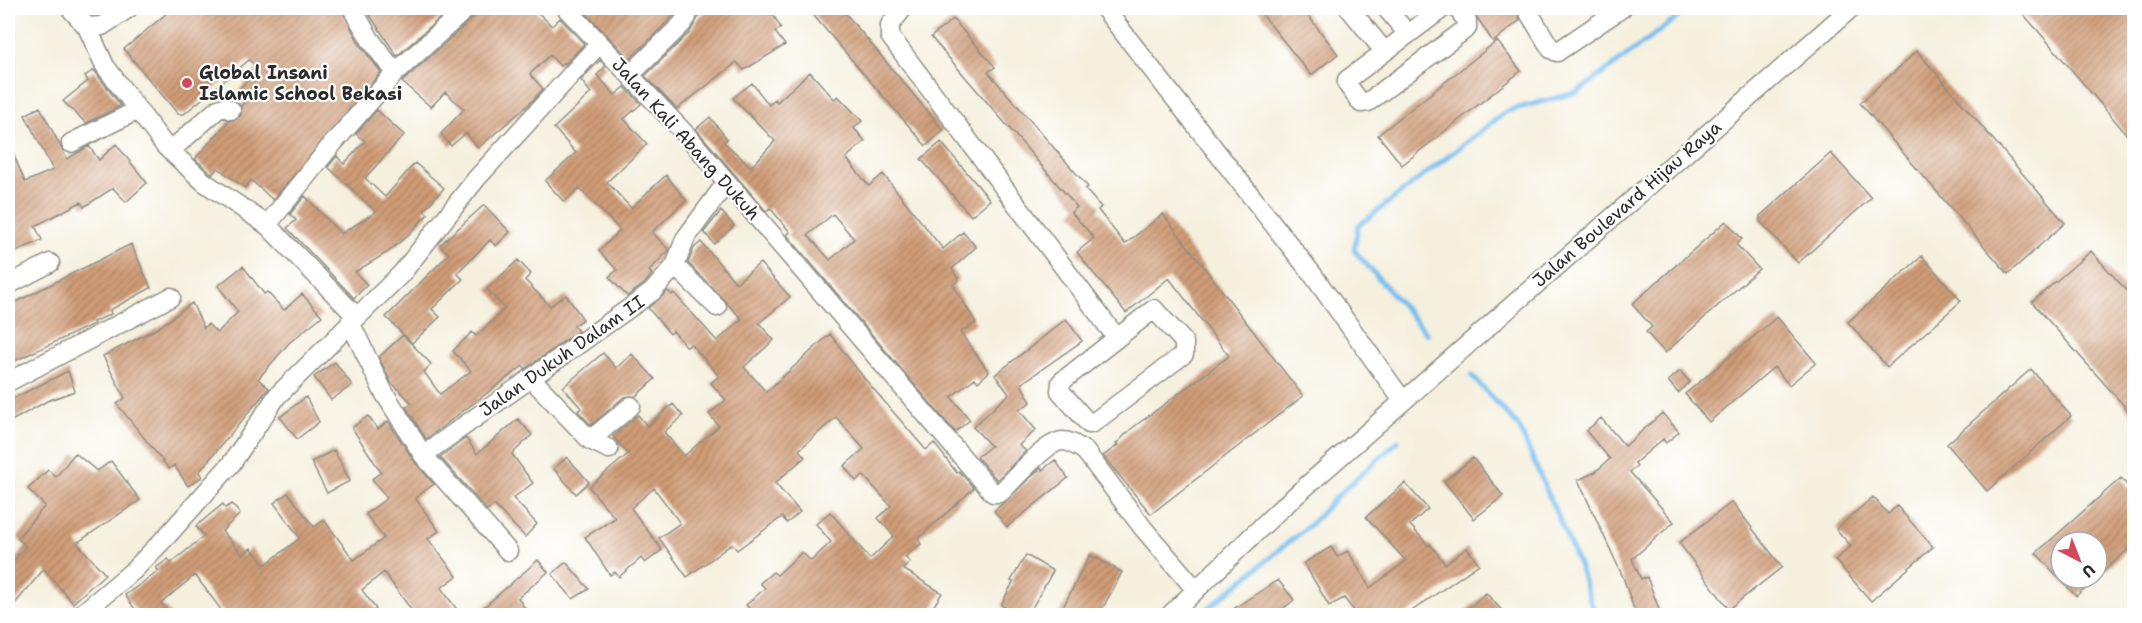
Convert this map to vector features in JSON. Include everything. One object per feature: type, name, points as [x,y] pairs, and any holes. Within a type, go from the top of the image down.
[{"type":"street","points":[[70,8],[87,27],[105,66],[170,151],[204,182],[267,225],[353,319],[383,392],[423,455],[508,551]]},
{"type":"street","points":[[87,27],[102,26],[129,8]]},
{"type":"street","points":[[352,8],[370,39],[395,73]]},
{"type":"street","points":[[267,225],[329,148],[395,73],[467,8]]},
{"type":"street","points":[[566,8],[599,44]]},
{"type":"street","points":[[631,74],[682,24],[687,17],[686,8]]},
{"type":"street","points":[[903,8],[890,24],[890,36],[1116,337]]},
{"type":"street","points":[[1104,8],[1307,267],[1403,401]]},
{"type":"street","points":[[1349,8],[1384,51]]},
{"type":"street","points":[[1386,8],[1407,33]]},
{"type":"street","points":[[1443,8],[1347,80],[1347,84],[1360,103],[1368,102],[1467,28],[1467,21],[1457,8]]},
{"type":"street","points":[[1526,8],[1551,49],[1557,52],[1622,8]]},
{"type":"street","name":"Jalan Boulevard Hijau Raya","points":[[1169,615],[1278,511],[1851,8]]},
{"type":"street","name":"Jalan Kali Abang Dukuh","points":[[79,615],[134,570],[167,536],[231,464],[277,396],[402,273],[494,158],[599,44],[631,74],[993,493],[1000,493],[1051,445],[1065,441],[1073,444],[1085,451],[1143,528],[1196,590]]},
{"type":"street","points":[[170,151],[218,109],[224,107],[231,111]]},
{"type":"street","points":[[71,143],[138,110]]},
{"type":"street","name":"Jalan Dukuh Dalam II","points":[[423,455],[618,319],[652,292],[675,266],[685,238],[726,183]]},
{"type":"street","points":[[8,285],[50,263]]},
{"type":"street","points":[[675,266],[717,307]]},
{"type":"street","points":[[8,381],[171,297]]},
{"type":"street","points":[[1155,308],[1184,342],[1186,351],[1089,424],[1059,386],[1116,337],[1155,308]]},
{"type":"street","points":[[531,378],[590,440],[609,449]]},
{"type":"street","points":[[590,440],[631,406]]},
{"type":"green space","points":[[70,8],[129,8],[102,26]]},
{"type":"building","points":[[173,8],[341,8],[360,45],[381,72],[273,200],[251,180],[245,188],[218,168],[212,174],[195,159],[229,121],[241,115],[241,106],[245,101],[236,93],[258,68],[249,60],[184,114],[178,114],[124,49]]},
{"type":"building","points":[[365,8],[451,8],[397,56]]},
{"type":"building","points":[[478,8],[533,8],[552,26],[560,18],[584,44],[565,64],[564,62],[560,66],[550,55],[530,74],[543,89],[527,106],[478,148],[466,133],[451,146],[441,134],[464,109],[445,92],[431,107],[402,82],[475,16]]},
{"type":"building","points":[[581,8],[669,8],[675,14],[630,59]]},
{"type":"building","points":[[711,8],[724,8],[729,14],[737,8],[769,8],[781,28],[775,32],[785,45],[744,70],[737,62],[677,109],[645,76],[690,32],[698,18]]},
{"type":"building","points":[[824,8],[841,8],[943,130],[926,146],[814,16]]},
{"type":"building","points":[[1257,8],[1302,8],[1338,54],[1311,75]]},
{"type":"building","points":[[1471,8],[1515,8],[1520,20],[1493,42]]},
{"type":"building","points":[[2018,8],[2134,8],[2134,143],[2053,48]]},
{"type":"building","points":[[953,19],[995,67],[988,72],[1088,187],[1085,189],[1101,207],[1098,210],[1125,244],[1163,214],[1303,396],[1151,514],[1103,456],[1118,445],[1116,444],[1131,429],[1229,356],[1169,278],[1126,313],[1077,252],[1094,238],[1071,212],[1077,207],[931,37]]},
{"type":"building","points":[[1497,41],[1521,71],[1402,165],[1378,135]]},
{"type":"building","points":[[1917,51],[2065,223],[2008,274],[1860,103]]},
{"type":"building","points":[[600,60],[606,66],[597,75],[615,95],[625,87],[641,104],[624,119],[647,144],[607,182],[631,208],[666,175],[686,200],[652,232],[669,250],[649,271],[652,274],[644,284],[627,296],[609,277],[617,270],[599,251],[620,230],[579,188],[564,202],[545,181],[576,153],[554,128],[591,93],[581,80]]},
{"type":"building","points":[[94,70],[121,106],[86,123],[63,101],[88,81],[85,76]]},
{"type":"building","points":[[810,72],[834,99],[838,96],[862,121],[854,128],[865,141],[846,158],[869,186],[883,174],[943,249],[963,232],[976,247],[952,269],[959,280],[953,285],[976,323],[960,332],[989,372],[978,382],[975,378],[951,397],[970,420],[955,432],[787,235],[790,232],[770,208],[766,211],[696,129],[710,117],[727,139],[724,142],[751,167],[775,141],[733,98],[752,83],[769,105],[775,99],[777,102]],"holes":[[[833,214],[854,239],[830,260],[808,235]]]},
{"type":"building","points":[[40,107],[67,159],[89,146],[99,160],[116,144],[147,183],[126,202],[113,188],[84,207],[81,202],[35,226],[42,240],[8,255],[8,141],[25,182],[53,170],[25,115]]},
{"type":"building","points":[[377,110],[404,135],[365,178],[385,197],[415,163],[444,188],[424,210],[428,214],[407,236],[388,252],[355,272],[367,285],[354,298],[287,228],[296,220],[290,214],[305,196],[341,234],[376,212],[328,167],[337,156],[344,164],[365,141],[356,134]]},
{"type":"building","points":[[941,142],[990,200],[971,216],[921,159]]},
{"type":"building","points":[[1831,153],[1871,198],[1798,263],[1760,221],[1760,216]]},
{"type":"building","points":[[484,205],[510,232],[496,246],[490,240],[457,273],[463,279],[432,309],[440,317],[412,343],[386,317],[449,254],[440,245]]},
{"type":"building","points":[[721,211],[734,226],[714,244],[704,232]]},
{"type":"building","points":[[1726,221],[1742,239],[1736,244],[1759,269],[1665,353],[1646,332],[1652,327],[1632,304]]},
{"type":"building","points":[[701,242],[736,283],[760,263],[790,297],[759,323],[774,340],[744,367],[766,392],[830,334],[864,378],[926,450],[934,443],[957,473],[959,471],[974,488],[918,539],[921,544],[905,557],[910,562],[903,569],[942,593],[928,615],[755,615],[746,605],[765,588],[760,583],[773,572],[777,575],[802,552],[811,561],[831,542],[816,524],[830,512],[870,559],[894,536],[878,518],[891,506],[863,475],[856,481],[844,466],[864,449],[836,417],[799,450],[805,457],[775,483],[800,512],[787,523],[782,517],[737,550],[732,544],[687,577],[659,538],[680,523],[654,488],[631,508],[662,550],[645,563],[641,558],[619,577],[615,572],[610,575],[585,537],[615,518],[589,487],[628,454],[613,436],[638,415],[647,426],[673,404],[683,416],[664,432],[684,456],[719,426],[709,414],[726,400],[711,383],[719,376],[691,344],[687,347],[673,331],[670,334],[648,308],[668,291],[672,295],[674,293],[717,341],[742,319],[688,263],[694,248]]},
{"type":"building","points":[[131,244],[151,288],[110,310],[111,314],[93,322],[94,324],[8,364],[8,306]]},
{"type":"building","points":[[2091,251],[2134,299],[2134,417],[2032,302]]},
{"type":"building","points":[[1922,256],[1961,301],[1887,367],[1848,322]]},
{"type":"building","points":[[518,260],[531,274],[525,280],[550,306],[566,295],[583,319],[574,326],[578,331],[525,369],[523,366],[426,439],[406,407],[412,403],[391,382],[379,357],[403,335],[431,364],[424,372],[440,394],[471,371],[453,351],[472,332],[476,336],[505,309],[487,289]]},
{"type":"building","points":[[243,266],[264,294],[267,292],[284,310],[302,294],[322,316],[289,343],[258,379],[269,388],[199,472],[202,477],[188,486],[174,465],[169,469],[117,404],[125,398],[103,356],[158,328],[192,303],[204,328],[208,324],[217,333],[238,312],[218,286]]},
{"type":"building","points":[[1777,317],[1816,363],[1789,385],[1774,367],[1709,422],[1685,394]]},
{"type":"building","points":[[1066,319],[1082,341],[1021,384],[1031,402],[1019,410],[1036,430],[1019,445],[1026,451],[997,480],[977,457],[991,446],[973,427],[1009,394],[995,375]]},
{"type":"building","points":[[603,353],[616,368],[632,354],[655,379],[636,396],[624,397],[591,425],[578,411],[581,408],[563,387]]},
{"type":"building","points":[[335,362],[352,385],[331,400],[314,377]]},
{"type":"building","points":[[2031,369],[2071,416],[1987,491],[1947,444]]},
{"type":"building","points":[[68,371],[75,391],[47,401],[8,423],[8,401]]},
{"type":"building","points":[[1680,371],[1690,382],[1678,393],[1668,381]]},
{"type":"building","points":[[306,397],[319,422],[297,439],[280,417]]},
{"type":"building","points":[[1662,413],[1679,432],[1666,443],[1663,439],[1635,463],[1637,466],[1630,472],[1674,522],[1632,559],[1641,579],[1647,577],[1661,615],[1636,615],[1623,577],[1578,480],[1595,472],[1610,459],[1586,431],[1601,418],[1625,446]]},
{"type":"building","points":[[368,416],[378,429],[388,421],[414,461],[434,484],[415,498],[439,531],[428,539],[457,576],[441,588],[461,615],[415,615],[384,572],[362,590],[376,609],[367,615],[225,615],[195,575],[161,603],[171,615],[139,615],[125,595],[159,571],[156,568],[168,559],[171,563],[204,536],[196,526],[223,504],[225,508],[232,504],[240,514],[222,531],[243,555],[251,548],[265,565],[300,538],[274,503],[288,493],[314,527],[324,520],[354,560],[384,538],[366,514],[387,498],[372,479],[381,472],[352,428]]},
{"type":"building","points":[[518,419],[532,435],[512,454],[533,483],[513,498],[537,524],[525,537],[494,505],[487,510],[440,457],[466,438],[477,454]]},
{"type":"building","points":[[334,450],[350,481],[327,493],[311,462]]},
{"type":"building","points":[[75,453],[97,471],[111,461],[140,500],[77,543],[105,574],[73,603],[44,569],[8,612],[8,568],[26,546],[17,538],[45,506],[28,489],[48,470],[56,477]]},
{"type":"building","points":[[567,457],[589,482],[576,494],[554,469]]},
{"type":"building","points":[[1473,458],[1503,496],[1474,519],[1444,481]]},
{"type":"building","points":[[1055,460],[1068,478],[1007,527],[994,511],[1041,468],[1042,470]]},
{"type":"building","points":[[2121,478],[2134,494],[2134,544],[2109,566],[2109,530],[2062,530]]},
{"type":"building","points":[[1405,483],[1428,509],[1410,525],[1428,545],[1430,544],[1445,564],[1467,548],[1479,564],[1406,615],[1357,615],[1344,598],[1329,606],[1304,563],[1331,547],[1337,557],[1348,551],[1370,588],[1406,561],[1366,517]]},
{"type":"building","points":[[1873,497],[1888,514],[1897,506],[1933,547],[1871,601],[1835,560],[1851,546],[1836,529]]},
{"type":"building","points":[[1732,502],[1782,567],[1729,609],[1679,543]]},
{"type":"building","points":[[2049,542],[2049,567],[2036,553]]},
{"type":"building","points":[[1026,555],[1053,571],[1028,615],[1000,615],[1006,608],[1001,605],[1013,582],[1011,581]]},
{"type":"building","points":[[1090,555],[1122,572],[1099,615],[1059,615]]},
{"type":"building","points":[[538,560],[548,572],[518,598],[529,615],[475,615]]},
{"type":"building","points":[[566,562],[589,589],[573,599],[552,574]]},
{"type":"building","points":[[1278,580],[1294,600],[1275,615],[1224,615]]},
{"type":"building","points":[[2070,590],[2083,590],[2076,596]]},
{"type":"building","points":[[1486,593],[1506,615],[1461,615]]},
{"type":"waterway","points":[[1427,334],[1354,250],[1358,226],[1507,111],[1578,92],[1690,8]]},
{"type":"waterway","points":[[1472,376],[1519,427],[1579,565],[1595,616]]},
{"type":"waterway","points":[[1199,616],[1312,523],[1337,496],[1398,441]]},
{"type":"place","name":"Global Insani Islamic School Bekasi","points":[[187,83]]}]
